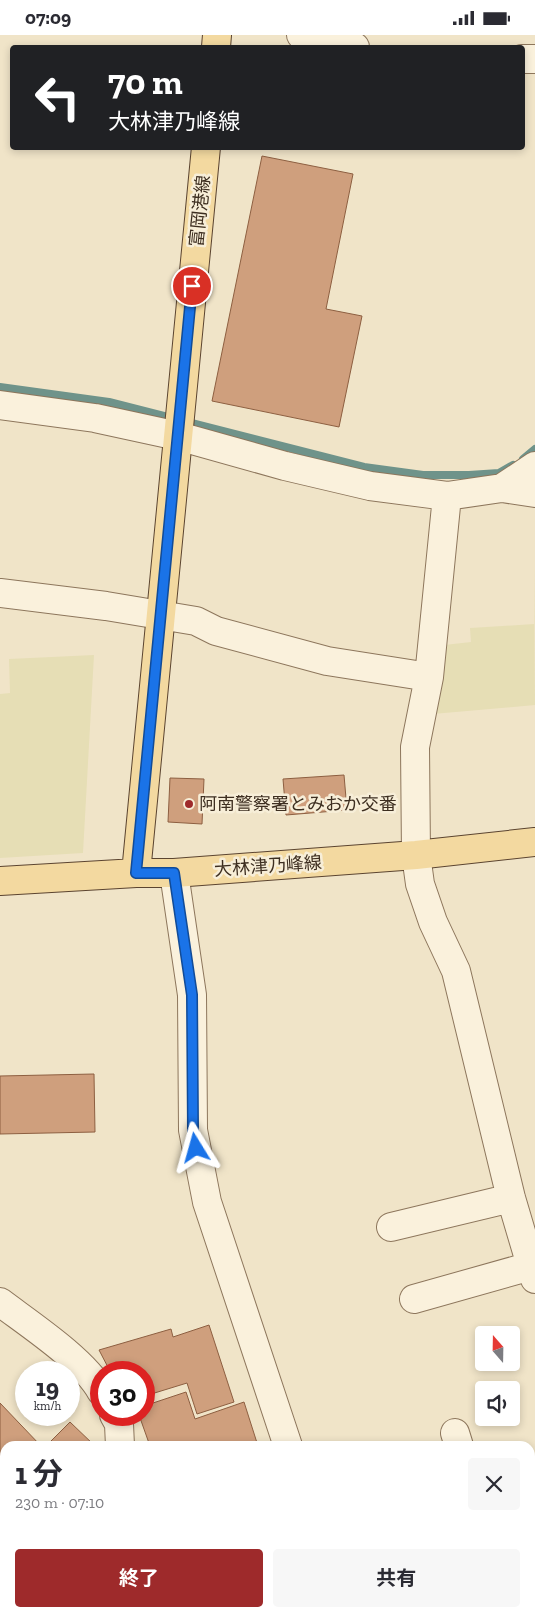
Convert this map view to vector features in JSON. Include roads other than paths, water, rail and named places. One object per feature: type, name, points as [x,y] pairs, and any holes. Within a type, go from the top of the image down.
[{"type":"main road","name":"富岡港線","points":[[136,873],[180,397],[206,150]]},
{"type":"main road","name":"大林津乃峰線","points":[[0,881],[136,873],[174,873],[416,855],[535,842]]},
{"type":"street","points":[[301,35],[346,45]]},
{"type":"street","points":[[0,405],[95,418],[178,433],[284,466],[370,485],[447,495],[502,488],[535,493]]},
{"type":"street","points":[[502,488],[535,466]]},
{"type":"street","points":[[414,1299],[533,1272],[511,1198],[456,971],[433,922],[420,884],[416,855],[415,747],[429,677],[447,495]]},
{"type":"street","points":[[0,593],[196,621],[216,631],[327,661],[429,677]]},
{"type":"street","points":[[174,873],[192,995],[193,1130],[205,1193],[286,1441]]},
{"type":"street","points":[[390,1227],[511,1198]]},
{"type":"street","points":[[0,1302],[62,1349],[90,1375]]},
{"type":"street","points":[[119,1426],[120,1441]]},
{"type":"waterway","points":[[0,387],[109,402],[364,467],[423,475],[469,475],[499,473],[513,465]]},
{"type":"waterway","points":[[523,459],[535,449]]},
{"type":"place","name":"阿南警察署とみおか交番","points":[[189,804]]}]
